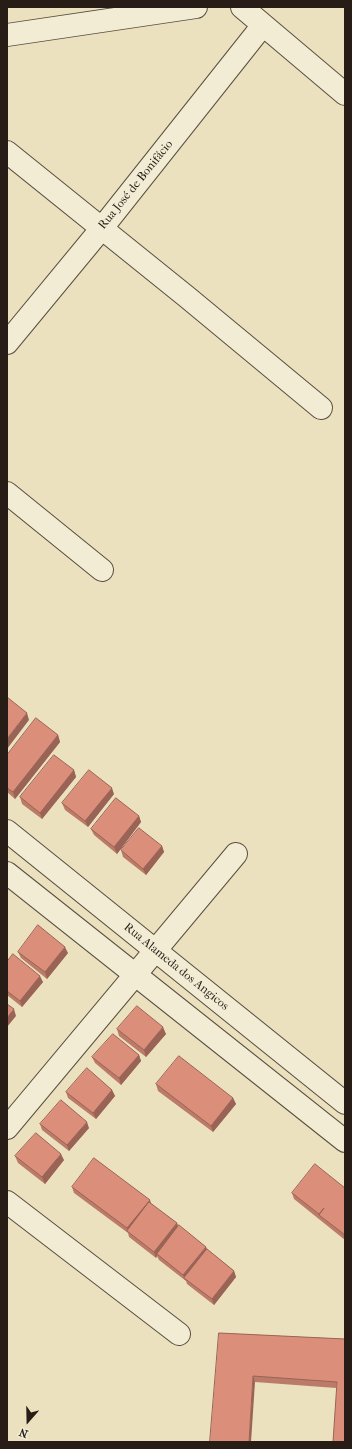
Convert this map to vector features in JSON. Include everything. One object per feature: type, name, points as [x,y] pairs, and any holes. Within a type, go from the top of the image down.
[{"type":"street","points":[[7,34],[196,7]]},
{"type":"street","points":[[242,7],[345,94]]},
{"type":"street","name":"Rua José de Bonifácio","points":[[7,343],[102,228],[263,25]]},
{"type":"street","points":[[7,152],[321,408]]},
{"type":"street","points":[[7,493],[102,570]]},
{"type":"street","name":"Rua Alameda dos Angicos","points":[[7,831],[345,1103]]},
{"type":"street","points":[[7,1128],[154,950],[236,854]]},
{"type":"street","points":[[7,873],[345,1141]]},
{"type":"street","points":[[7,1202],[179,1334]]},
{"type":"building","points":[[7,697],[27,713],[7,739]]},
{"type":"building","points":[[36,718],[58,735],[13,792],[7,788],[7,755]]},
{"type":"building","points":[[54,755],[74,770],[40,813],[20,797]]},
{"type":"building","points":[[89,770],[112,788],[85,821],[62,803]]},
{"type":"building","points":[[116,798],[139,816],[114,847],[91,829]]},
{"type":"building","points":[[139,828],[162,846],[143,869],[121,850]]},
{"type":"building","points":[[38,925],[65,947],[45,972],[18,952]]},
{"type":"building","points":[[13,954],[40,976],[20,1001],[7,991],[7,962]]},
{"type":"building","points":[[7,1004],[14,1009],[7,1018]]},
{"type":"building","points":[[137,1006],[163,1027],[144,1050],[117,1029]]},
{"type":"building","points":[[113,1034],[139,1055],[119,1078],[92,1057]]},
{"type":"building","points":[[179,1056],[233,1098],[211,1126],[156,1084]]},
{"type":"building","points":[[87,1068],[112,1090],[93,1113],[66,1092]]},
{"type":"building","points":[[61,1100],[87,1122],[67,1145],[40,1124]]},
{"type":"building","points":[[36,1133],[61,1154],[42,1177],[15,1156]]},
{"type":"building","points":[[94,1158],[150,1200],[127,1228],[72,1187]]},
{"type":"building","points":[[315,1164],[345,1188],[345,1235],[319,1215],[324,1208],[319,1214],[292,1193]]},
{"type":"building","points":[[149,1202],[177,1223],[154,1252],[127,1231]]},
{"type":"building","points":[[179,1225],[206,1247],[183,1275],[157,1254]]},
{"type":"building","points":[[207,1249],[234,1271],[212,1299],[184,1278]]},
{"type":"building","points":[[219,1333],[345,1339],[345,1442],[333,1442],[337,1382],[253,1376],[249,1442],[210,1442]]}]
